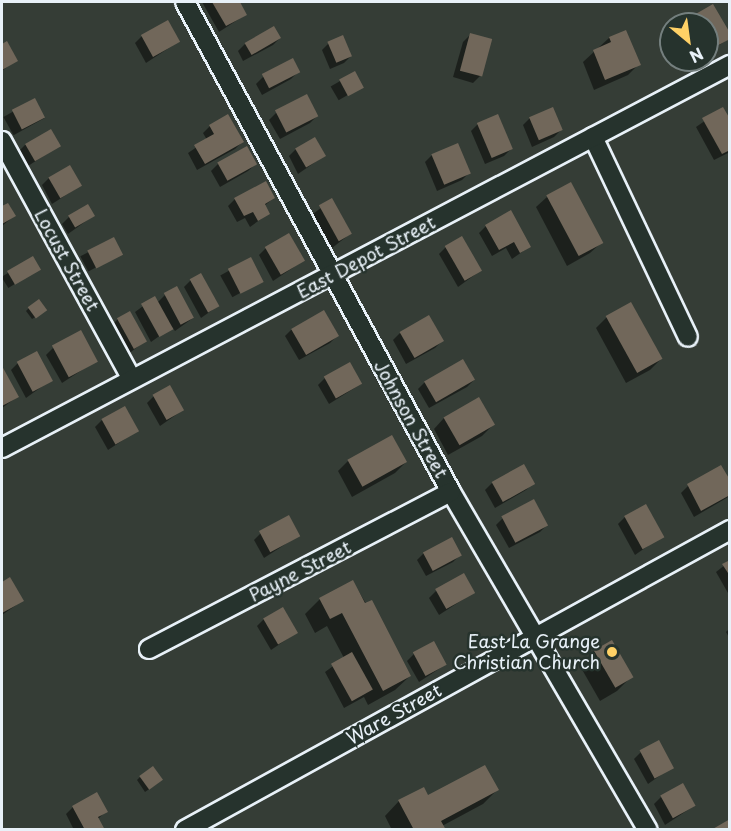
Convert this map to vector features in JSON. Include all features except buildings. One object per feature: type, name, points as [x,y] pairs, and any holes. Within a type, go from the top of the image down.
[{"type":"street","name":"Johnson Street","points":[[185,2],[452,492],[648,830]]},
{"type":"street","name":"East Depot Street","points":[[2,448],[729,65]]},
{"type":"street","points":[[593,137],[688,337]]},
{"type":"street","name":"Locust Street","points":[[2,141],[132,379]]},
{"type":"street","name":"Payne Street","points":[[149,649],[452,492]]},
{"type":"street","name":"Ware Street","points":[[185,830],[729,530]]},
{"type":"place","name":"East La Grange Christian Church","points":[[612,652]]}]
